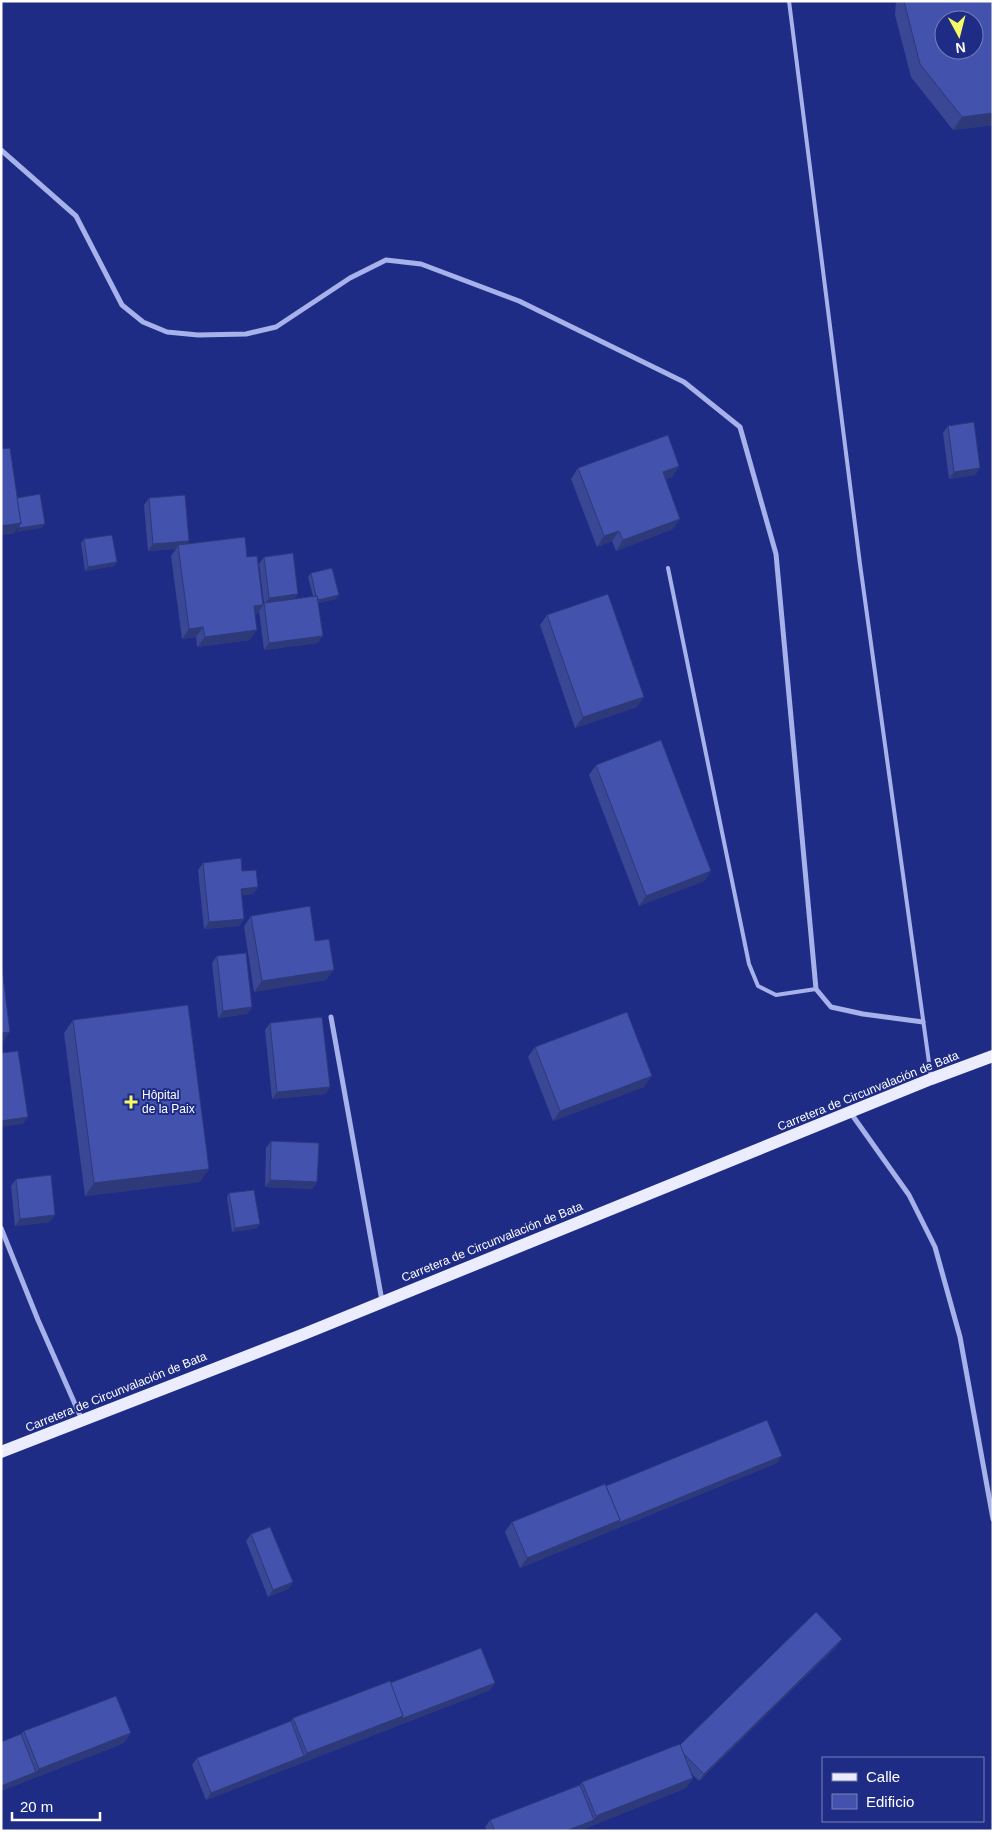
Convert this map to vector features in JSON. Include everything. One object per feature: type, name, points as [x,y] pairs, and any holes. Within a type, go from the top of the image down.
[{"type":"main road","name":"Carretera de Circunvalación de Bata","points":[[1,1452],[382,1302],[931,1079],[993,1056]]},
{"type":"street","points":[[1,150],[76,216],[122,305],[143,322],[167,332],[246,334],[276,327],[350,278],[386,260],[421,264],[519,302],[684,382],[740,427],[776,554],[816,989],[831,1007],[863,1014],[923,1022]]},
{"type":"street","points":[[331,1017],[382,1302]]},
{"type":"street","points":[[850,1112],[909,1195],[935,1247],[960,1337],[993,1519]]},
{"type":"street","points":[[1,1228],[82,1421]]},
{"type":"lane","points":[[789,1],[860,564],[931,1079]]},
{"type":"lane","points":[[668,568],[750,964],[755,979],[758,986],[776,995],[816,989]]},
{"type":"building","points":[[904,1],[993,1],[993,113],[962,117],[920,64]]},
{"type":"building","points":[[974,422],[980,468],[954,472],[948,426]]},
{"type":"building","points":[[668,435],[679,466],[663,472],[680,519],[623,540],[619,531],[604,536],[578,468]]},
{"type":"building","points":[[10,448],[21,523],[1,526],[1,449]]},
{"type":"building","points":[[40,494],[45,524],[19,528],[21,523],[17,498]]},
{"type":"building","points":[[185,495],[189,541],[153,544],[149,498]]},
{"type":"building","points":[[112,535],[117,562],[88,567],[84,539]]},
{"type":"building","points":[[245,537],[247,557],[257,556],[263,605],[254,606],[257,630],[205,637],[203,627],[189,629],[178,545]]},
{"type":"building","points":[[293,553],[298,594],[269,598],[264,557]]},
{"type":"building","points":[[332,568],[339,595],[318,600],[311,573]]},
{"type":"building","points":[[608,594],[644,697],[583,717],[547,615]]},
{"type":"building","points":[[317,596],[323,636],[269,643],[264,603]]},
{"type":"building","points":[[661,740],[711,871],[646,896],[596,765]]},
{"type":"building","points":[[241,858],[242,871],[256,870],[258,887],[241,889],[244,919],[209,922],[203,863]]},
{"type":"building","points":[[310,906],[315,941],[329,939],[334,970],[262,981],[251,916]]},
{"type":"building","points":[[246,953],[252,1007],[223,1011],[217,956]]},
{"type":"building","points":[[1,960],[10,1032],[1,1033]]},
{"type":"building","name":"Hôpital de la Paix","points":[[188,1005],[209,1169],[94,1183],[73,1020]]},
{"type":"building","points":[[627,1012],[652,1076],[560,1111],[535,1047]]},
{"type":"building","points":[[322,1017],[330,1087],[277,1092],[270,1023]]},
{"type":"building","points":[[18,1051],[28,1117],[1,1121],[1,1053]]},
{"type":"building","points":[[271,1141],[319,1143],[317,1182],[270,1180]]},
{"type":"building","points":[[51,1175],[55,1215],[20,1219],[16,1179]]},
{"type":"building","points":[[254,1190],[260,1224],[235,1228],[229,1193]]},
{"type":"building","points":[[767,1420],[782,1456],[618,1523],[620,1520],[606,1486]]},
{"type":"building","points":[[605,1484],[620,1520],[527,1558],[512,1522]]},
{"type":"building","points":[[270,1527],[293,1582],[273,1590],[251,1534]]},
{"type":"building","points":[[816,1612],[842,1639],[704,1774],[683,1753],[680,1745]]},
{"type":"building","points":[[481,1648],[495,1683],[401,1719],[403,1716],[390,1683]]},
{"type":"building","points":[[390,1681],[403,1716],[307,1753],[293,1718]]},
{"type":"building","points":[[116,1696],[131,1733],[39,1769],[24,1731]]},
{"type":"building","points":[[291,1721],[304,1756],[211,1793],[197,1758]]},
{"type":"building","points":[[21,1734],[36,1772],[1,1786],[1,1742]]},
{"type":"building","points":[[680,1744],[693,1778],[596,1816],[582,1782]]},
{"type":"building","points":[[580,1785],[594,1820],[566,1831],[495,1831],[490,1820]]},
{"type":"place","name":"Hôpital de la Paix","points":[[131,1102]]}]
